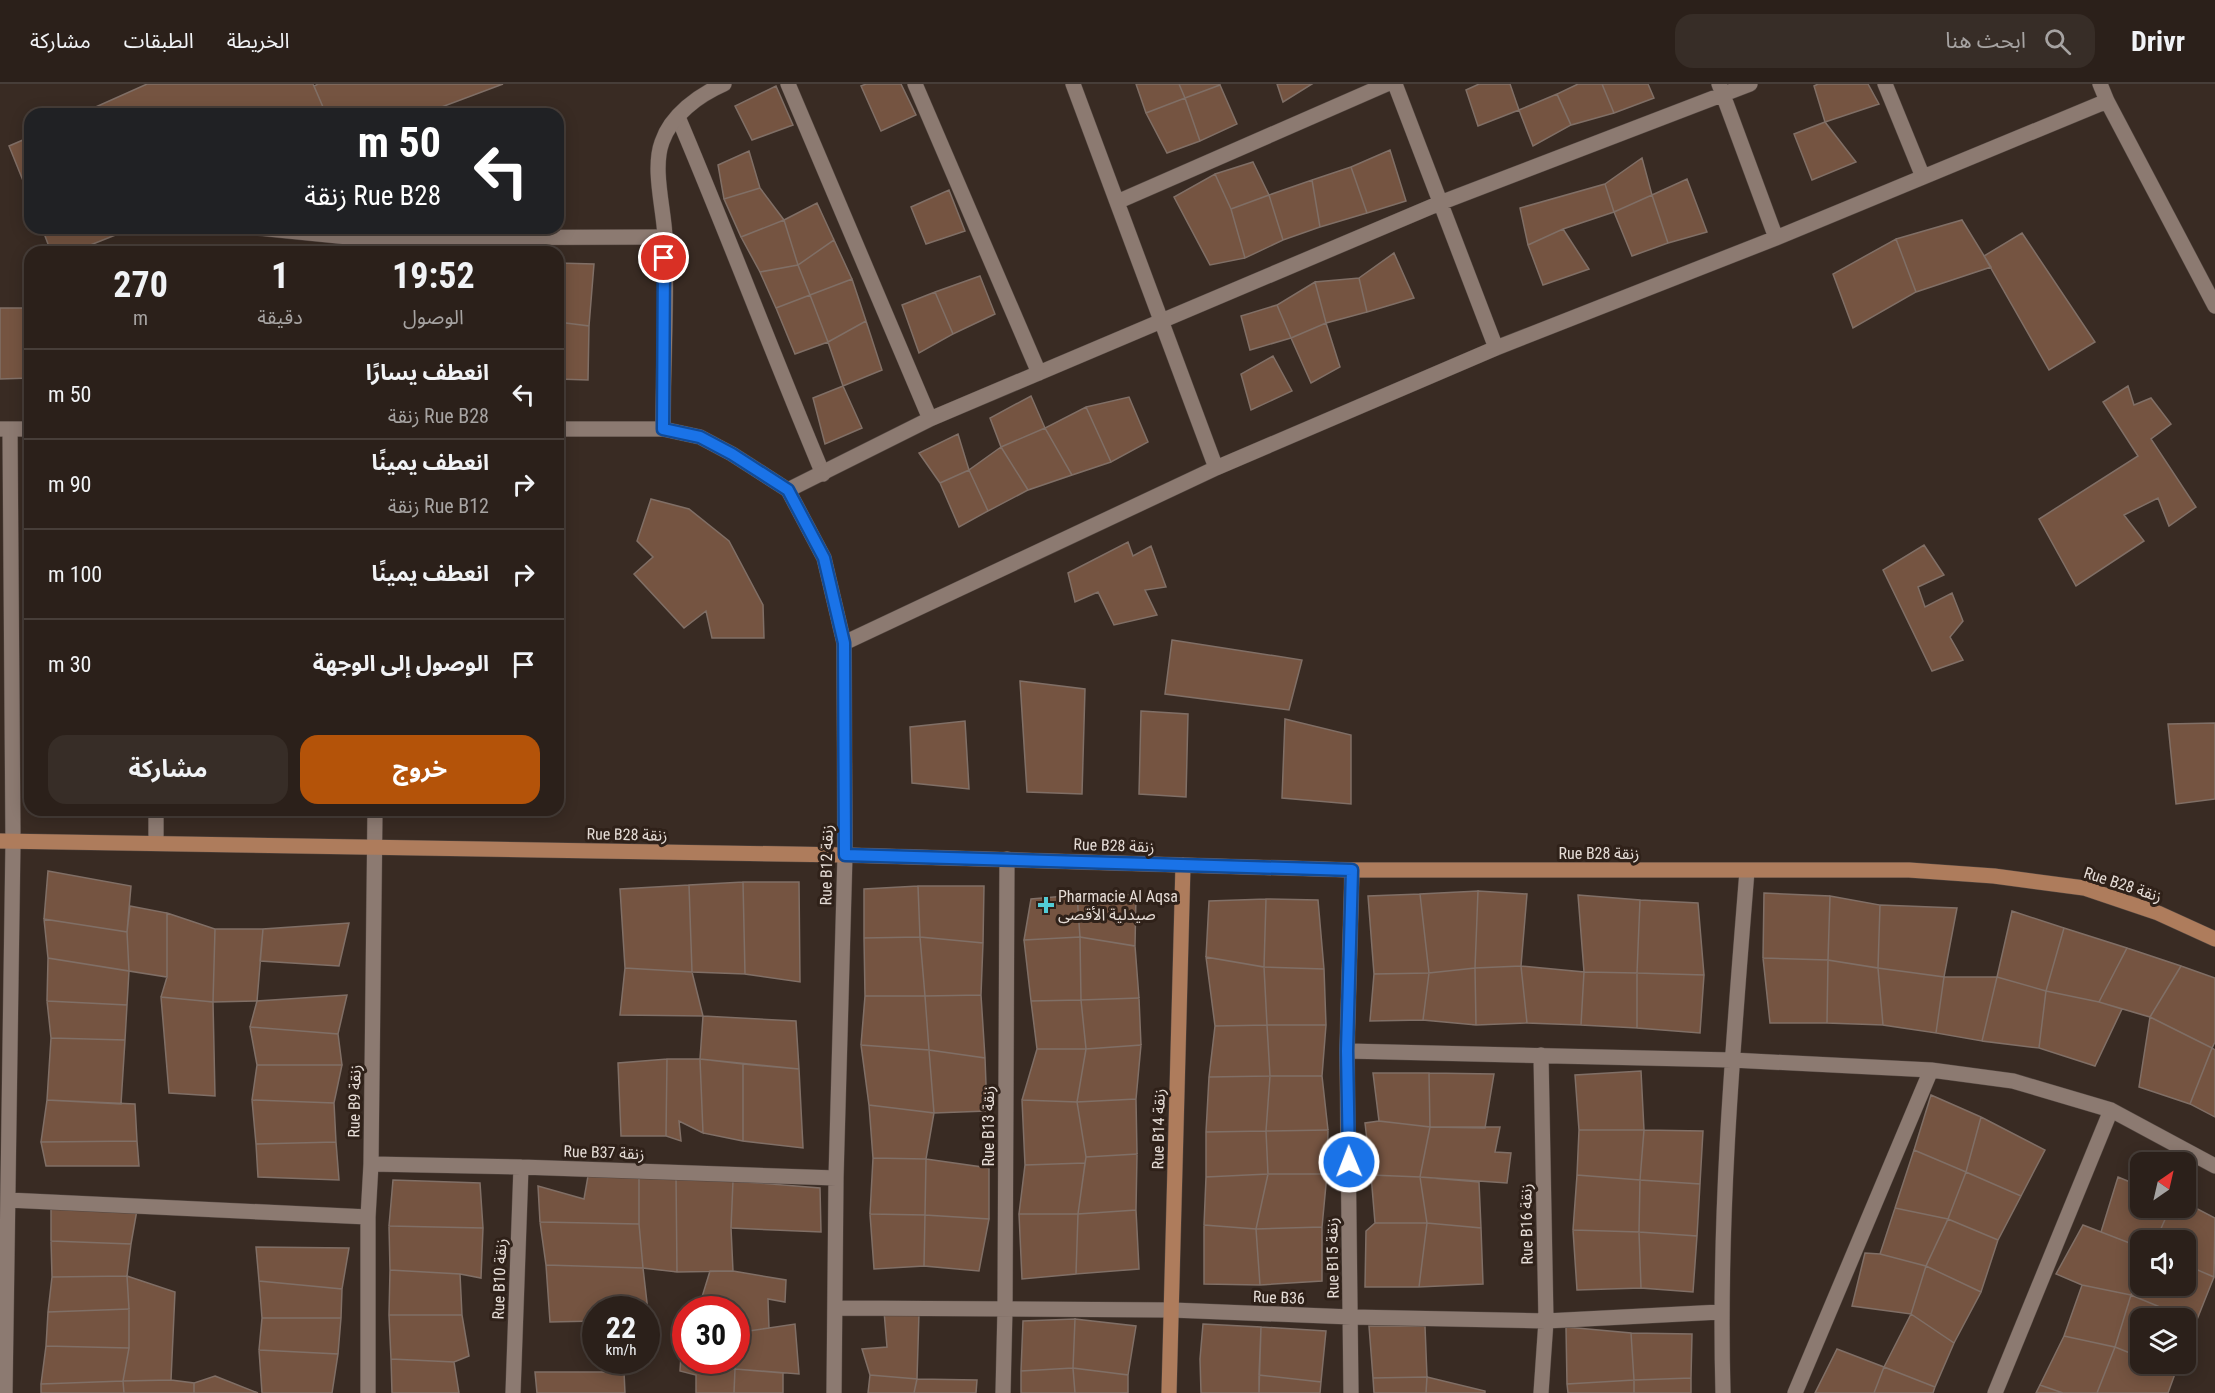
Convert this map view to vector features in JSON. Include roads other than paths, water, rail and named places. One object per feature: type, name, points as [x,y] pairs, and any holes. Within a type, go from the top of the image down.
[{"type":"street","points":[[663,429],[665,237],[658,166],[662,143],[671,124],[687,108],[711,90],[724,84]]},
{"type":"street","points":[[788,84],[930,419]]},
{"type":"street","points":[[915,84],[1039,373]]},
{"type":"street","points":[[1073,84],[1216,468]]},
{"type":"street","points":[[1117,202],[1387,84]]},
{"type":"street","points":[[1395,84],[1496,348]]},
{"type":"street","points":[[788,490],[930,419],[1440,202],[1721,90],[1750,84]]},
{"type":"street","points":[[1885,84],[1923,177]]},
{"type":"street","points":[[2100,84],[2215,306]]},
{"type":"street","points":[[1721,90],[1776,238]]},
{"type":"street","points":[[844,643],[1216,468],[1496,348],[1776,238],[2107,101]]},
{"type":"street","points":[[678,117],[823,474]]},
{"type":"street","points":[[293,234],[357,245],[665,237]]},
{"type":"street","points":[[5,1393],[4,1235],[8,1200],[5,429],[24,429]]},
{"type":"street","name":"Rue B12 زنقة","points":[[564,429],[663,429],[700,437],[732,454],[788,490],[824,558],[844,643],[845,855],[836,1178],[834,1393]]},
{"type":"street","points":[[156,816],[156,842]]},
{"type":"street","name":"Rue B9 زنقة","points":[[368,1393],[368,1217],[371,1164],[375,816]]},
{"type":"street","name":"Rue B28 زنقة","points":[[7,842],[156,842],[375,848],[845,855],[1352,870],[1909,870],[1994,876],[2085,888],[2158,913],[2215,939]]},
{"type":"street","name":"Rue B13 زنقة","points":[[1003,1393],[1007,859]]},
{"type":"street","name":"Rue B14 زنقة","points":[[1169,1393],[1183,865]]},
{"type":"street","name":"Rue B15 زنقة","points":[[1351,1393],[1347,1051],[1352,870]]},
{"type":"street","points":[[1722,1393],[1720,1312],[1732,1060],[1747,871]]},
{"type":"street","points":[[1347,1051],[1732,1060],[1931,1070],[2013,1081],[2111,1110],[2215,1166]]},
{"type":"street","name":"Rue B16 زنقة","points":[[1541,1055],[1546,1321],[1541,1393]]},
{"type":"street","points":[[1795,1393],[1931,1070]]},
{"type":"street","points":[[1995,1393],[2111,1110]]},
{"type":"street","name":"Rue B37 زنقة","points":[[371,1164],[836,1178]]},
{"type":"street","name":"Rue B10 زنقة","points":[[513,1393],[521,1167]]},
{"type":"street","points":[[8,1200],[368,1217]]},
{"type":"street","name":"Rue B36","points":[[836,1308],[1172,1310],[1546,1321],[1720,1312]]},
{"type":"place","name":"Pharmacie Al Aqsa صيدلية الأقصى","points":[[1046,905]]}]
